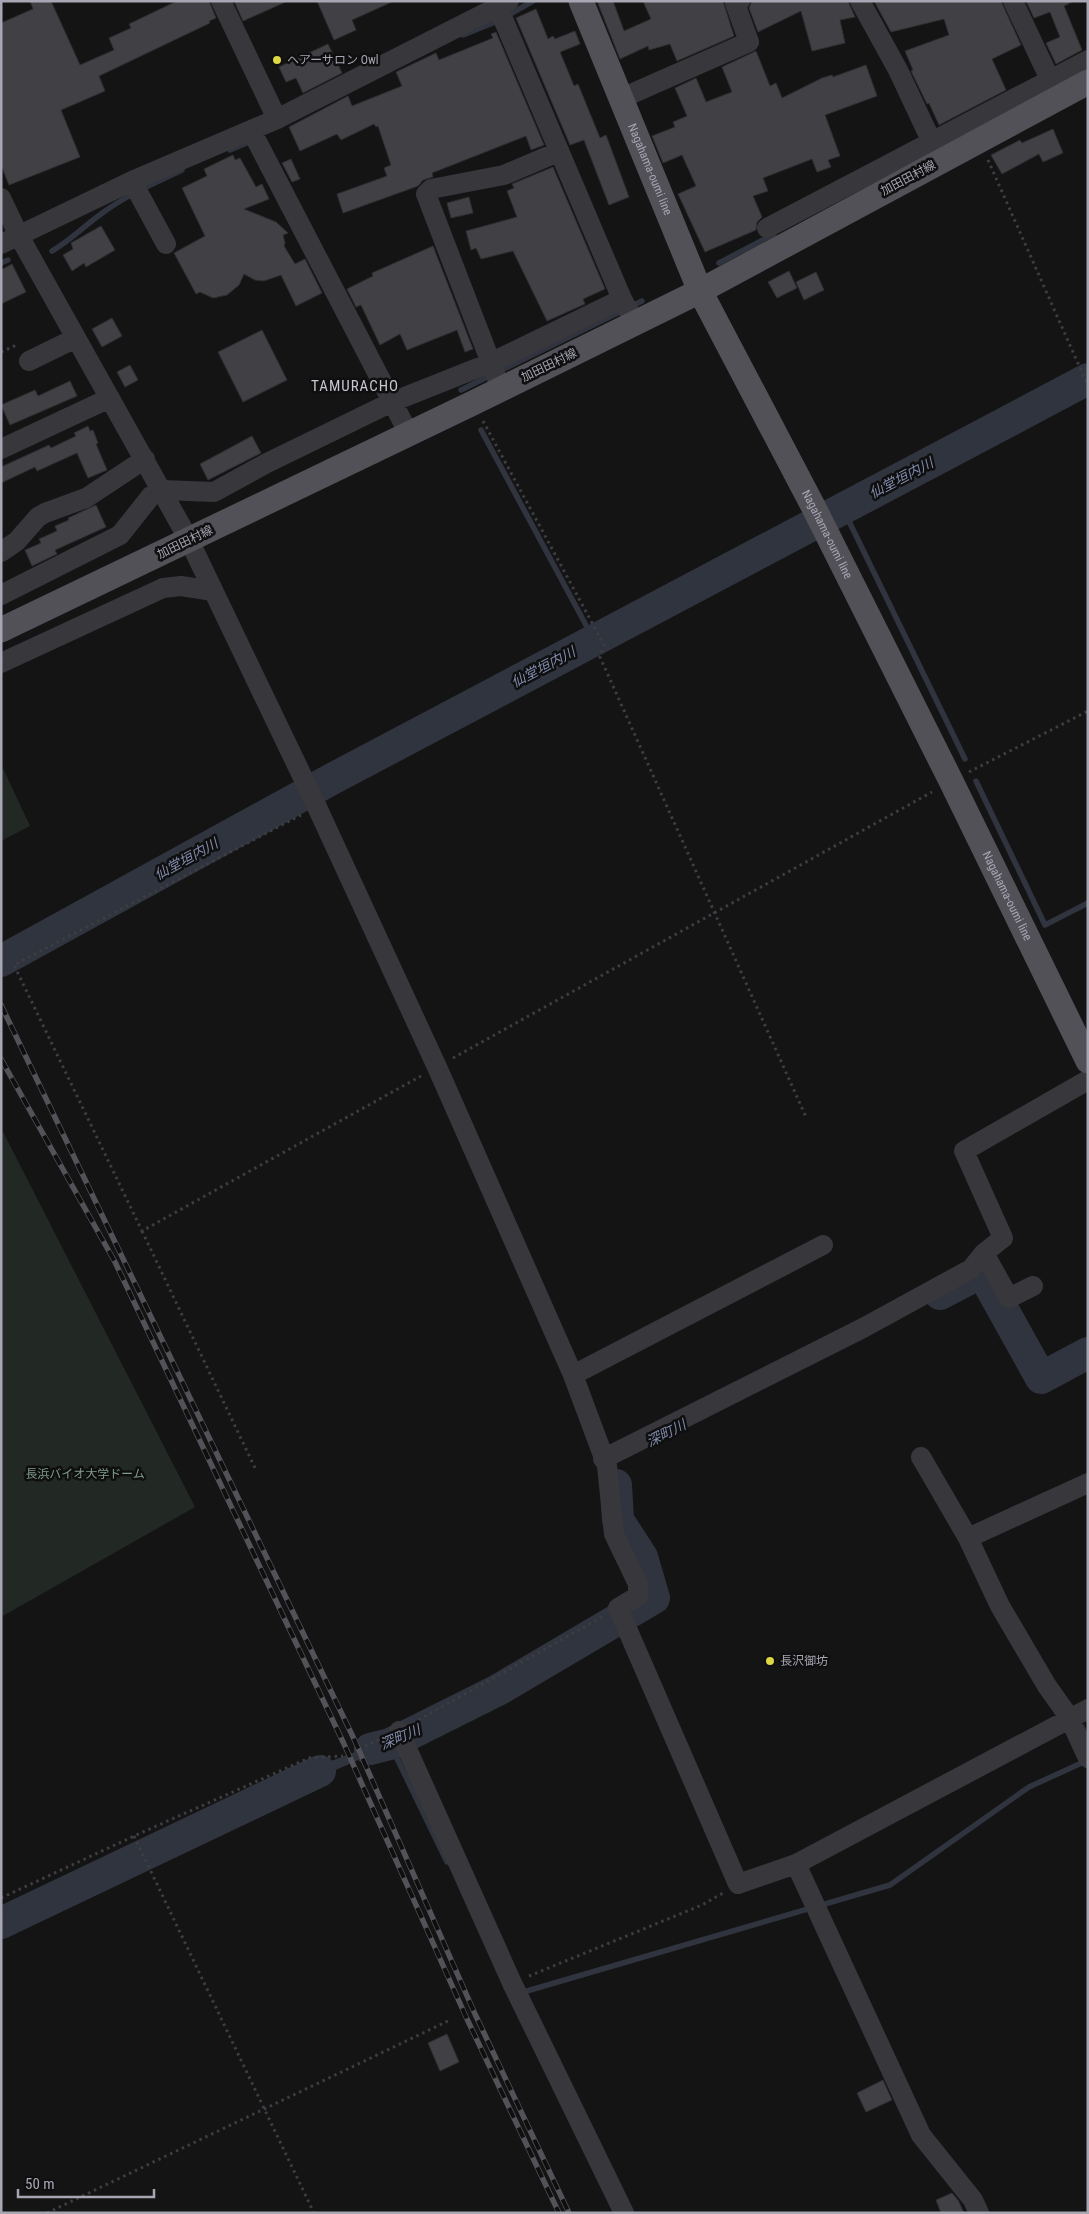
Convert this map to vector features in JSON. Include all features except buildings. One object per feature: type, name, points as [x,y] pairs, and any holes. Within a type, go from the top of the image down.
[{"type":"main road","name":"Nagahama-oumi line","points":[[581,1],[700,291],[813,506],[951,781],[1088,1061]]},
{"type":"main road","name":"加田田村線","points":[[1,630],[473,404],[496,376],[628,308],[700,291],[935,150],[979,140],[1053,87],[1088,82]]},
{"type":"street","points":[[221,1],[277,119]]},
{"type":"street","points":[[622,98],[749,42],[735,4],[740,1]]},
{"type":"street","points":[[860,1],[898,70],[935,150]]},
{"type":"street","points":[[1013,1],[1053,87]]},
{"type":"street","points":[[10,240],[136,188],[254,136],[277,119],[503,11],[558,152],[628,308]]},
{"type":"street","points":[[767,228],[935,150],[1053,87],[1088,60]]},
{"type":"street","points":[[254,136],[409,434]]},
{"type":"street","points":[[1,594],[120,535],[150,496],[162,490],[214,492],[267,463],[392,402],[496,376],[426,194],[432,189],[504,175],[558,152]]},
{"type":"street","points":[[136,188],[166,244]]},
{"type":"street","points":[[1,198],[10,240],[76,338],[189,540],[316,805],[436,1067],[573,1375],[607,1466],[614,1534],[638,1584],[638,1596],[618,1608],[738,1884],[796,1864],[1069,1717],[1088,1709]]},
{"type":"street","points":[[29,361],[76,338]]},
{"type":"street","points":[[1,449],[110,398]]},
{"type":"street","points":[[1,552],[17,541],[38,517],[86,498],[145,459]]},
{"type":"street","points":[[1,663],[163,588],[181,586],[213,591]]},
{"type":"street","points":[[603,1459],[863,1328],[971,1268],[984,1253],[1003,1238],[964,1151],[1088,1080]]},
{"type":"street","points":[[573,1375],[823,1244]]},
{"type":"street","points":[[984,1253],[1009,1298],[1033,1286]]},
{"type":"street","points":[[921,1458],[968,1538],[1000,1606],[1046,1686],[1069,1717],[1088,1758]]},
{"type":"street","points":[[968,1538],[1088,1483]]},
{"type":"street","points":[[399,1730],[512,1983],[624,2213]]},
{"type":"street","points":[[796,1864],[921,2135],[973,2200],[979,2213]]},
{"type":"path","points":[[979,140],[1088,386]]},
{"type":"path","points":[[473,404],[604,645],[600,656],[806,1117]]},
{"type":"path","points":[[142,1231],[951,781],[1088,711]]},
{"type":"path","points":[[256,1470],[14,965],[316,805]]},
{"type":"path","points":[[365,1746],[399,1730],[618,1608]]},
{"type":"path","points":[[1,1898],[309,1758],[343,1756]]},
{"type":"path","points":[[134,1836],[314,2213]]},
{"type":"path","points":[[512,1983],[702,1905],[738,1884]]},
{"type":"path","points":[[47,2213],[450,2020]]},
{"type":"green space","points":[[1,764],[30,826],[1,841]]},
{"type":"green space","name":"長浜バイオ大学ドーム","points":[[1,1128],[195,1507],[1,1617]]},
{"type":"shaded area","points":[[389,1739],[396,1746],[372,1754],[322,1776],[318,1766]]},
{"type":"waterway","points":[[463,35],[498,21],[533,1]]},
{"type":"waterway","points":[[230,150],[254,140]]},
{"type":"waterway","points":[[52,251],[120,201],[182,170]]},
{"type":"waterway","points":[[719,263],[774,234]]},
{"type":"waterway","points":[[1,263],[8,260]]},
{"type":"waterway","points":[[461,390],[642,301]]},
{"type":"waterway","name":"仙堂垣内川","points":[[1,961],[332,779],[1088,379]]},
{"type":"waterway","points":[[481,430],[594,640]]},
{"type":"waterway","points":[[843,509],[965,759]]},
{"type":"waterway","points":[[976,781],[1045,925],[1088,903]]},
{"type":"waterway","name":"深町川","points":[[940,1294],[982,1272],[1041,1378],[1088,1353]]},
{"type":"waterway","name":"深町川","points":[[370,1749],[390,1744],[498,1690],[654,1598],[642,1557],[618,1520],[616,1485]]},
{"type":"waterway","points":[[390,1744],[447,1862]]},
{"type":"waterway","points":[[520,1993],[890,1885],[1029,1787],[1086,1761]]},
{"type":"waterway","name":"深町川","points":[[1,1923],[320,1771]]},
{"type":"railway","points":[[1,1005],[354,1739],[475,2014],[569,2213]]},
{"type":"railway","points":[[1,1059],[115,1262],[344,1744],[467,2019],[559,2213]]},
{"type":"place","name":"ヘアーサロン Owl","points":[[277,60]]},
{"type":"place","name":"長沢御坊","points":[[770,1661]]},
{"type":"district","name":"TAMURACHO","points":[[355,386]]}]
